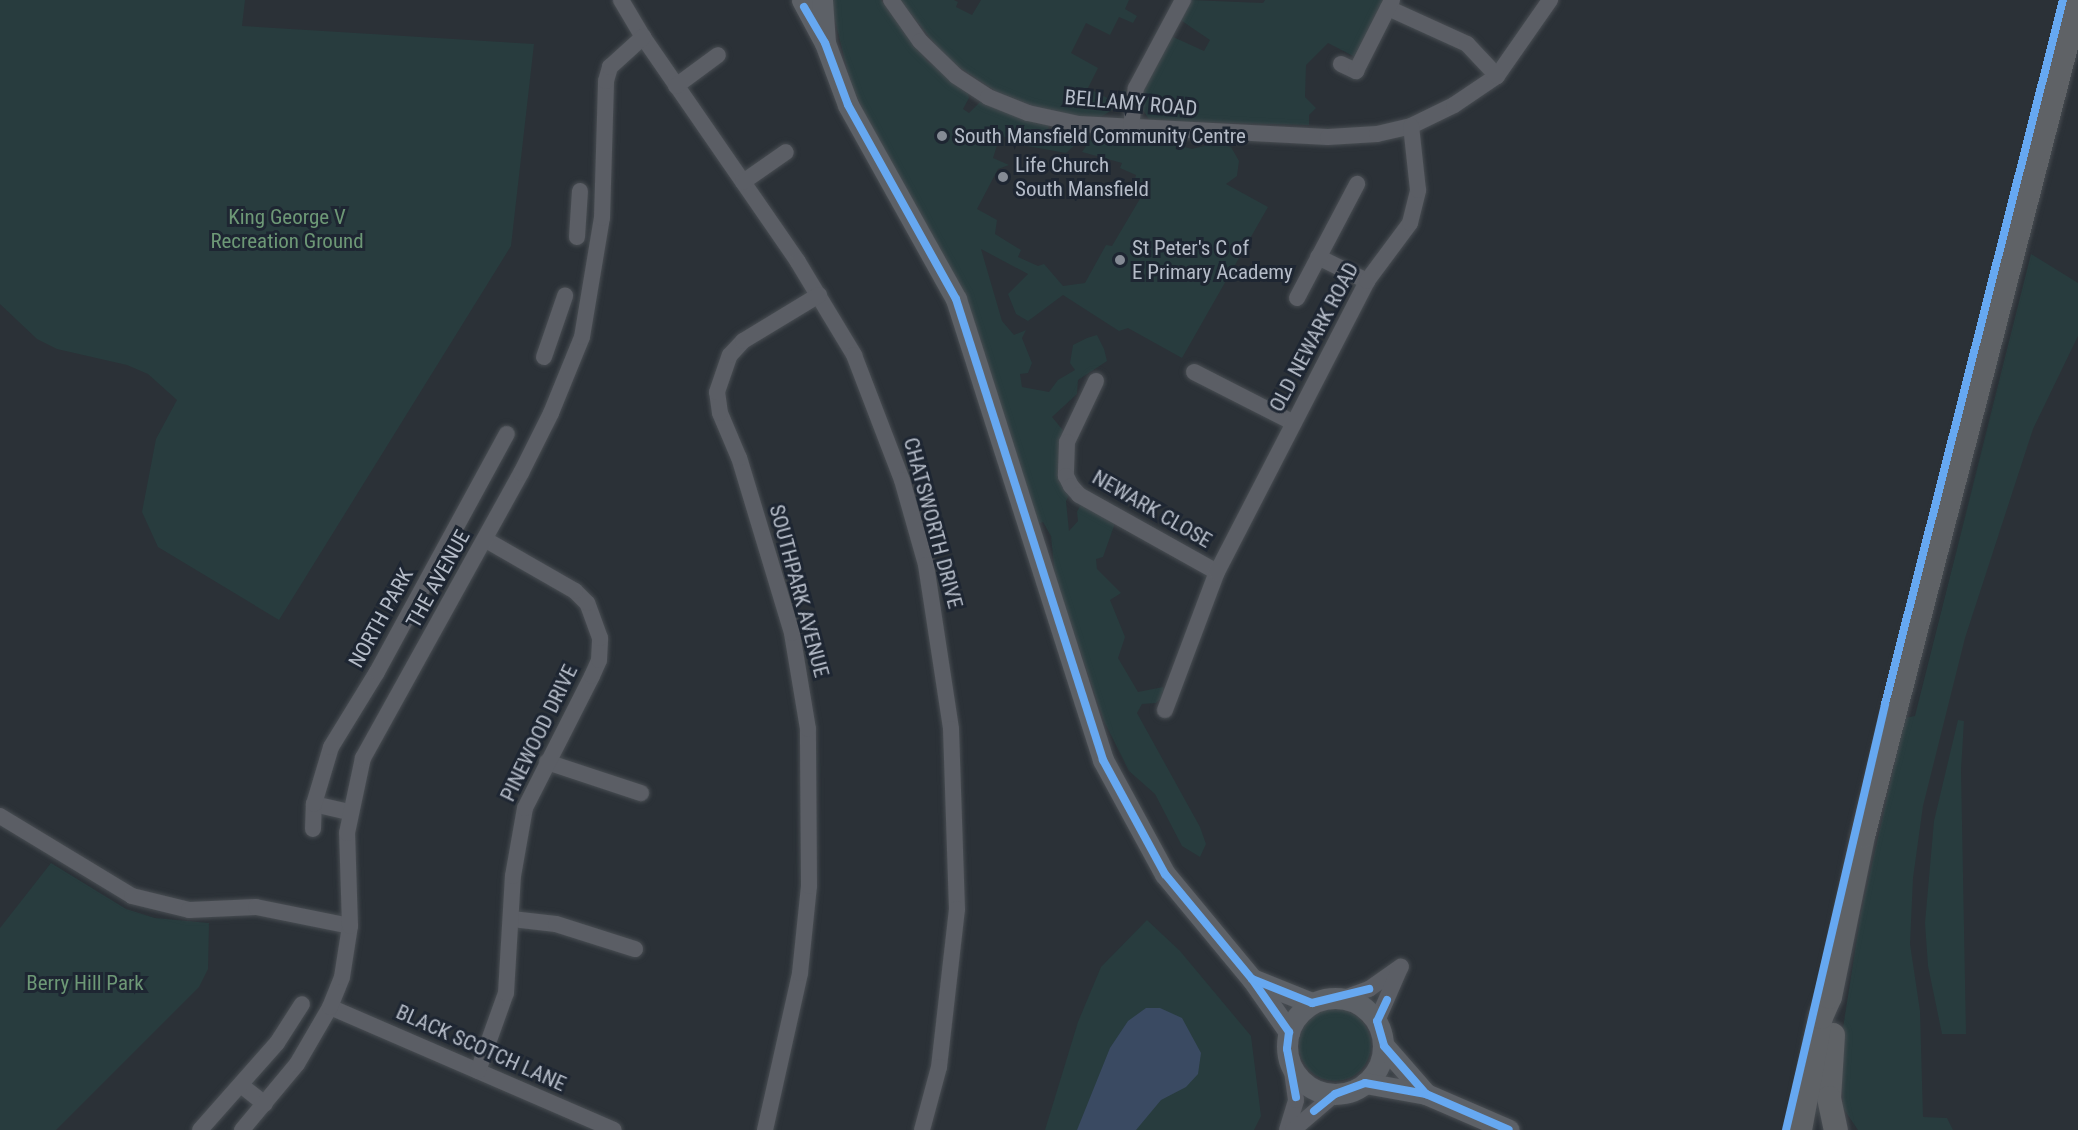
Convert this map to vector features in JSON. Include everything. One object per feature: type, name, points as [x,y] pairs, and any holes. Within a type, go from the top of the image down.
[{"type":"highway","points":[[1800,1130],[1821,1017],[1830,997],[1866,825],[2078,0]]},
{"type":"highway","points":[[1830,997],[1835,1019],[1829,1098],[1836,1130]]},
{"type":"main road","points":[[802,0],[825,43],[848,105],[956,299],[1103,760],[1165,874],[1252,979],[1289,1032]]},
{"type":"main road","points":[[822,0],[825,43]]},
{"type":"main road","points":[[1252,979],[1312,1003],[1344,998],[1360,1004],[1377,1021],[1384,1046],[1426,1094]]},
{"type":"main road","points":[[1312,1003],[1298,1015],[1289,1032],[1291,1065],[1301,1080],[1317,1090],[1335,1094],[1365,1083],[1379,1067],[1384,1046]]},
{"type":"main road","points":[[1365,1083],[1426,1094],[1509,1130]]},
{"type":"street","name":"CHATSWORTH DRIVE","points":[[621,0],[643,37],[819,295],[872,393],[902,480],[926,565],[949,704],[957,909],[939,1067],[922,1130]]},
{"type":"street","name":"BELLAMY ROAD","points":[[891,0],[938,59],[988,97],[1054,119],[1131,128],[1328,137],[1377,134],[1411,126]]},
{"type":"street","points":[[1131,128],[1136,88],[1183,0]]},
{"type":"street","points":[[1411,126],[1454,105],[1497,76],[1550,0]]},
{"type":"street","points":[[1341,63],[1356,71],[1390,4],[1467,44],[1497,76]]},
{"type":"street","name":"THE AVENUE","points":[[242,1130],[297,1064],[330,1007],[342,977],[350,926],[349,812],[363,758],[486,540],[551,413],[582,337],[602,218],[606,81],[610,67],[643,37]]},
{"type":"street","points":[[676,86],[717,55]]},
{"type":"street","name":"OLD NEWARK ROAD","points":[[1165,710],[1217,572],[1367,281],[1410,223],[1418,190],[1411,126]]},
{"type":"street","points":[[744,182],[786,152]]},
{"type":"street","points":[[1297,298],[1357,184]]},
{"type":"street","points":[[577,237],[580,191]]},
{"type":"street","points":[[578,215],[602,218]]},
{"type":"street","points":[[1318,257],[1367,281]]},
{"type":"street","name":"SOUTHPARK AVENUE","points":[[765,1130],[800,973],[809,886],[808,729],[789,623],[739,458],[720,413],[717,392],[730,355],[743,341],[819,295]]},
{"type":"street","points":[[544,357],[556,328],[565,296]]},
{"type":"street","points":[[556,328],[582,337]]},
{"type":"street","points":[[1194,372],[1294,423]]},
{"type":"street","name":"NEWARK CLOSE","points":[[1096,381],[1067,442],[1066,476],[1071,486],[1089,501],[1217,572]]},
{"type":"street","name":"NORTH PARK","points":[[313,829],[314,804],[331,747],[377,672],[507,434]]},
{"type":"street","points":[[495,459],[521,472]]},
{"type":"street","name":"PINEWOOD DRIVE","points":[[478,1071],[506,993],[518,838],[525,808],[599,660],[600,638],[595,617],[574,591],[486,540]]},
{"type":"street","points":[[547,762],[641,793]]},
{"type":"street","points":[[314,804],[349,812]]},
{"type":"street","points":[[0,816],[132,896],[189,910],[256,907],[350,926]]},
{"type":"street","points":[[512,919],[556,924],[635,949]]},
{"type":"street","points":[[1344,998],[1369,989],[1401,967],[1377,1021]]},
{"type":"street","points":[[200,1130],[242,1086],[302,1004]]},
{"type":"street","name":"BLACK SCOTCH LANE","points":[[330,1007],[614,1130]]},
{"type":"street","points":[[1287,1130],[1296,1100],[1291,1065]]},
{"type":"street","points":[[242,1086],[265,1104]]},
{"type":"street","points":[[1293,1130],[1335,1094]]},
{"type":"green space","name":"King George V Recreation Ground","points":[[0,0],[245,0],[242,26],[534,44],[511,246],[279,620],[158,547],[142,512],[156,439],[177,400],[148,374],[127,365],[57,349],[37,339],[0,304]]},
{"type":"green space","points":[[830,0],[881,0],[927,61],[967,91],[969,98],[963,109],[969,113],[982,100],[1049,125],[1048,132],[1072,137],[1075,145],[1066,153],[1011,143],[1010,138],[1000,136],[993,158],[1009,165],[998,169],[977,209],[997,220],[995,234],[1021,250],[1018,257],[1038,266],[1044,264],[1063,286],[1085,283],[1106,245],[1112,246],[1141,197],[1132,191],[1136,175],[1120,168],[1122,163],[1082,152],[1091,139],[1137,135],[1192,149],[1215,143],[1231,147],[1239,161],[1237,176],[1226,184],[1268,207],[1182,358],[1128,328],[1119,331],[1063,295],[1028,321],[1016,314],[1008,294],[1028,274],[981,249],[1002,321],[1014,335],[1026,330],[1022,338],[1032,363],[1028,373],[1020,374],[1022,387],[1049,392],[1058,380],[1075,370],[1070,363],[1073,345],[1087,338],[1097,335],[1104,349],[1107,361],[1078,380],[1077,394],[1052,417],[1066,434],[1071,491],[1066,501],[1069,531],[1078,521],[1077,512],[1083,500],[1115,523],[1103,557],[1096,559],[1097,569],[1121,593],[1110,600],[1125,637],[1118,658],[1138,692],[1163,687],[1165,694],[1156,703],[1142,704],[1137,713],[1200,827],[1206,844],[1200,857],[1182,846],[1155,794],[1129,771],[1104,721],[1055,577],[1051,536],[1043,522],[1036,525],[1012,445],[850,81]]},
{"type":"green space","points":[[900,0],[954,0],[958,2],[956,7],[972,15],[981,0],[1129,0],[1125,9],[1137,16],[1133,23],[1119,17],[1110,35],[1086,23],[1071,53],[1098,68],[1088,88],[1117,103],[1124,90],[1129,92],[1126,111],[1112,110],[1096,120],[1050,113],[997,92],[947,59]]},
{"type":"green space","points":[[1190,0],[1263,3],[1265,0],[1388,0],[1357,58],[1328,43],[1306,65],[1305,97],[1316,108],[1309,115],[1309,125],[1150,121],[1139,104],[1142,88],[1171,36],[1204,51],[1210,40],[1179,19]]},
{"type":"green space","points":[[2031,254],[2078,283],[2078,336],[2033,429],[1965,638],[1923,806],[1913,878],[1910,944],[1920,1011],[1923,1117],[1947,1118],[1953,1130],[1858,1130],[1843,1108],[1840,1047],[1861,913],[1905,718],[1915,716]]},
{"type":"green space","points":[[1958,720],[1964,721],[1961,770],[1966,1034],[1942,1034],[1928,966],[1925,923],[1934,821]]},
{"type":"green space","name":"Berry Hill Park","points":[[51,863],[126,909],[155,918],[209,923],[208,969],[199,987],[56,1130],[0,1130],[0,928]]},
{"type":"green space","points":[[1147,920],[1180,951],[1251,1036],[1261,1116],[1254,1130],[1045,1130],[1078,1022],[1101,967]]},
{"type":"green space","points":[[1335,1009],[1355,1015],[1365,1025],[1371,1045],[1365,1065],[1355,1075],[1335,1081],[1315,1075],[1305,1065],[1299,1045],[1305,1025],[1315,1015]]},
{"type":"water","points":[[1146,1008],[1160,1008],[1182,1018],[1201,1053],[1198,1074],[1186,1087],[1161,1100],[1136,1130],[1077,1130],[1110,1048],[1128,1021]]},
{"type":"cycle path","points":[[1786,1130],[1885,704],[2063,0]]},
{"type":"cycle path","points":[[804,7],[825,43],[848,105],[956,299],[1103,760],[1165,874],[1252,979],[1289,1032],[1287,1049],[1296,1097]]},
{"type":"cycle path","points":[[1252,979],[1312,1003],[1369,989]]},
{"type":"cycle path","points":[[1387,1000],[1377,1021],[1384,1046],[1426,1094]]},
{"type":"cycle path","points":[[1314,1111],[1335,1094],[1365,1083],[1426,1094],[1509,1130]]},
{"type":"place","name":"South Mansfield Community Centre","points":[[942,136]]},
{"type":"place","name":"Life Church South Mansfield","points":[[1003,177]]},
{"type":"place","name":"St Peter's C of E Primary Academy","points":[[1120,260]]}]
